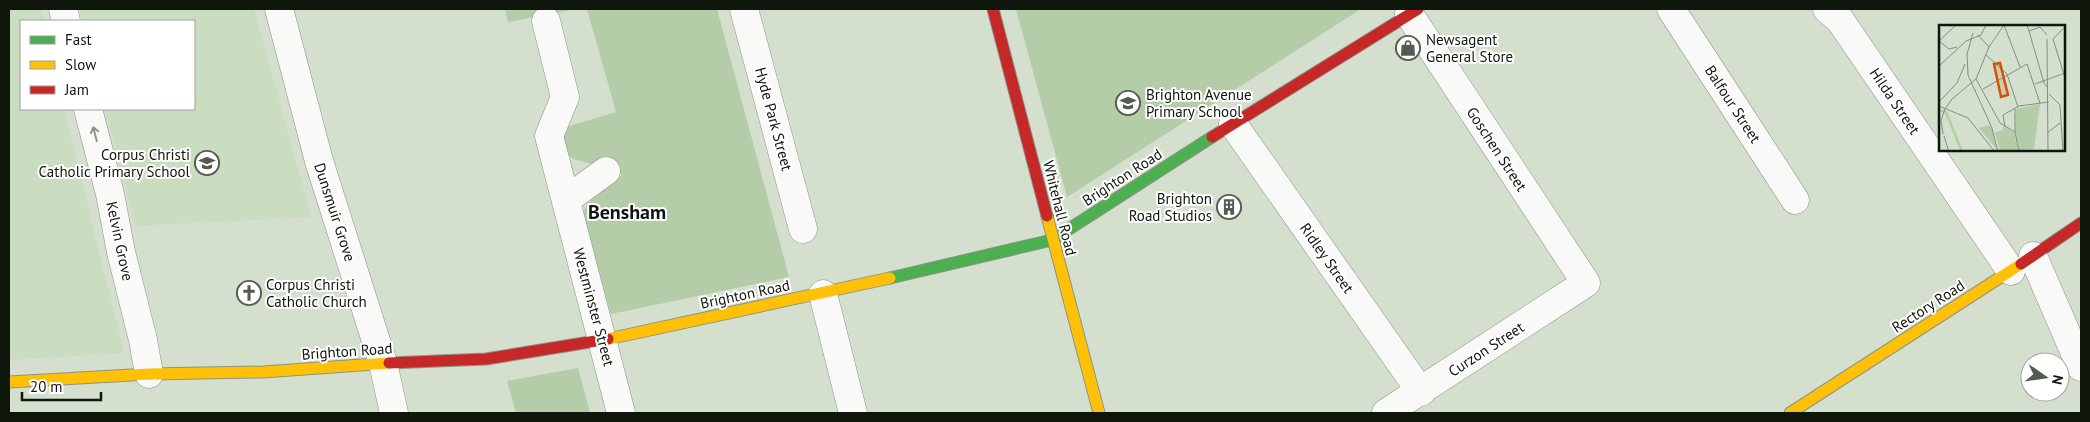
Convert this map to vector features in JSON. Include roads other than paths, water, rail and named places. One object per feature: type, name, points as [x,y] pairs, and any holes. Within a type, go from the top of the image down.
[{"type":"street","name":"Dunsmuir Grove","points":[[278,9],[319,162],[383,363],[394,413]]},
{"type":"street","name":"Hyde Park Street","points":[[744,9],[803,229]]},
{"type":"street","name":"Whitehall Road","points":[[993,9],[1052,240],[1099,413]]},
{"type":"street","name":"Balfour Street","points":[[1671,9],[1795,200]]},
{"type":"street","name":"Hilda Street","points":[[1827,9],[1840,20],[2011,271]]},
{"type":"street","name":"Brighton Road","points":[[9,382],[149,374],[263,372],[383,363],[486,359],[602,340],[823,294],[1052,240],[1413,12]]},
{"type":"street","name":"Goschen Street","points":[[1413,12],[1586,283]]},
{"type":"street","name":"Westminster Street","points":[[546,21],[565,97],[549,136],[621,413]]},
{"type":"street","name":"Kelvin Grove","points":[[88,110],[110,194],[121,252],[143,340],[149,374]]},
{"type":"street","name":"Ridley Street","points":[[1233,124],[1421,392]]},
{"type":"street","points":[[566,200],[606,171]]},
{"type":"street","name":"Rectory Road","points":[[1790,413],[2011,271],[2081,223]]},
{"type":"street","points":[[2033,256],[2081,367]]},
{"type":"street","name":"Curzon Street","points":[[1386,413],[1586,283]]},
{"type":"street","points":[[823,294],[853,413]]},
{"type":"place","name":"Newsagent General Store","points":[[1408,48]]},
{"type":"place","name":"Brighton Avenue Primary School","points":[[1128,103]]},
{"type":"place","name":"Corpus Christi Catholic Primary School","points":[[207,163]]},
{"type":"place","name":"Brighton Road Studios","points":[[1229,207]]},
{"type":"place","name":"Corpus Christi Catholic Church","points":[[249,293]]},
{"type":"district","name":"Bensham","points":[[627,212]]}]
